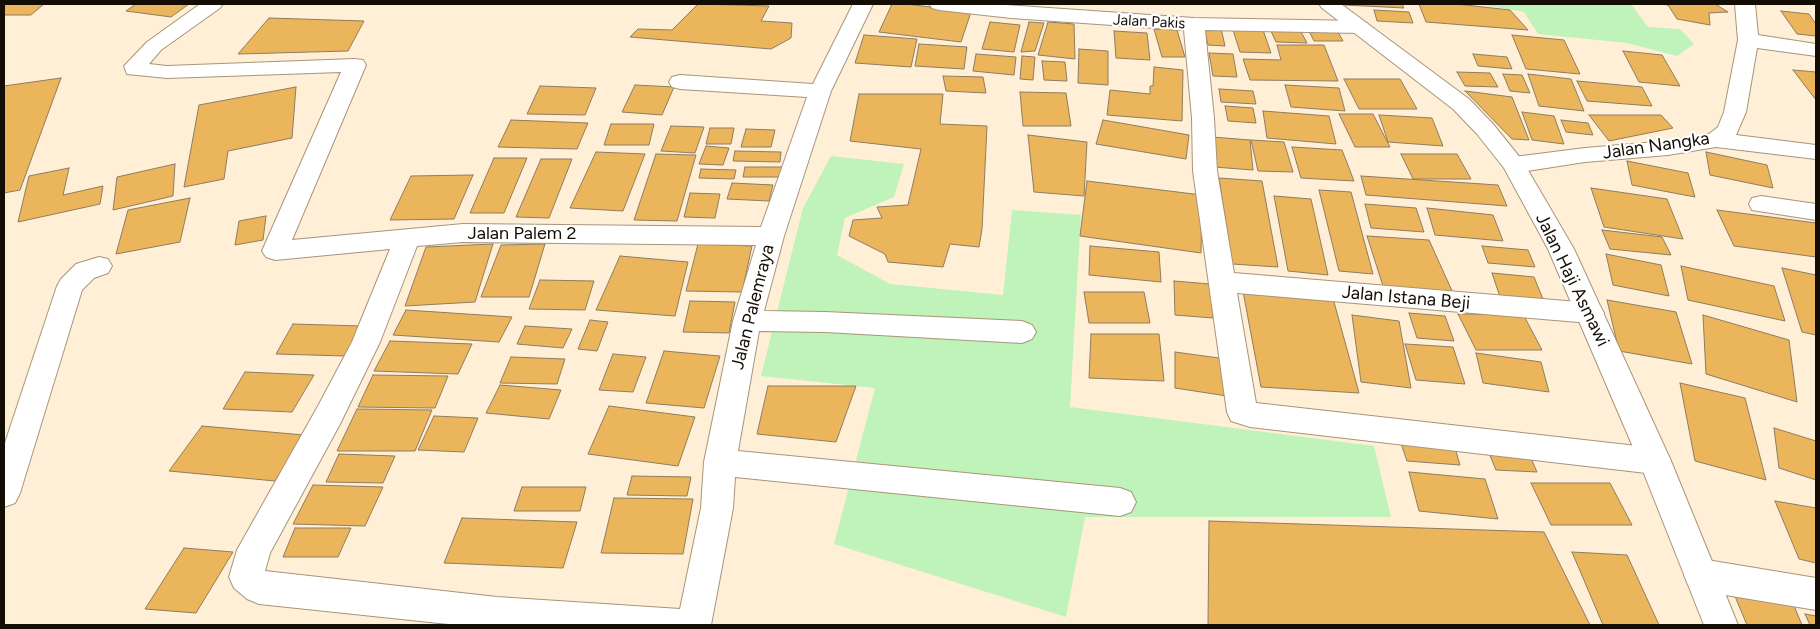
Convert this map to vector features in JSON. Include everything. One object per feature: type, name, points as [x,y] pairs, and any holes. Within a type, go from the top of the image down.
[{"type":"street","name":"Jalan Palem 2","points":[[213,4],[154,46],[134,66],[136,69],[167,72],[356,65],[274,251],[463,234],[771,236]]},
{"type":"street","name":"Jalan Palemraya","points":[[694,625],[717,508],[720,462],[747,321],[771,236],[820,91],[863,4]]},
{"type":"street","name":"Jalan Pakis","points":[[939,4],[1066,17],[1194,24],[1360,27]]},
{"type":"street","name":"Jalan Haji Asmawi","points":[[1329,4],[1461,104],[1486,129],[1514,165],[1561,249],[1655,461],[1721,625]]},
{"type":"street","name":"Jalan Nangka","points":[[1514,165],[1585,155],[1668,148],[1716,140],[1728,130],[1735,112],[1748,40],[1745,4]]},
{"type":"street","points":[[1194,24],[1203,118],[1205,171],[1242,409],[1245,413],[1655,461]]},
{"type":"street","points":[[1748,40],[1816,50]]},
{"type":"street","points":[[680,82],[820,91]]},
{"type":"street","points":[[1716,140],[1816,152]]},
{"type":"street","points":[[1761,204],[1816,212]]},
{"type":"street","points":[[407,238],[366,342],[329,414],[254,550],[246,577],[259,588],[497,613],[677,625]]},
{"type":"street","points":[[4,494],[70,286],[85,271],[98,266]]},
{"type":"street","name":"Jalan Istana Beji","points":[[1222,282],[1590,314]]},
{"type":"street","points":[[747,321],[825,322],[1022,332]]},
{"type":"street","points":[[720,462],[1120,502]]},
{"type":"street","points":[[1701,575],[1816,594]]},
{"type":"green space","points":[[1477,4],[1631,4],[1648,27],[1680,29],[1694,44],[1677,56],[1627,43],[1538,34],[1524,12]]},
{"type":"green space","points":[[831,156],[904,164],[894,197],[845,218],[837,255],[890,284],[1003,295],[1012,210],[1081,215],[1070,407],[1374,446],[1391,517],[1085,517],[1066,617],[834,544],[875,388],[761,376],[803,208]]},
{"type":"building","points":[[4,4],[44,4],[31,15],[4,15]]},
{"type":"building","points":[[136,4],[189,4],[171,17],[126,11]]},
{"type":"building","points":[[698,4],[769,6],[761,21],[792,23],[791,38],[771,49],[630,37],[638,29],[672,30]]},
{"type":"building","points":[[892,4],[971,12],[961,42],[879,32]]},
{"type":"building","points":[[1402,4],[1404,8],[1345,5]]},
{"type":"building","points":[[1419,4],[1456,4],[1510,10],[1528,30],[1426,22]]},
{"type":"building","points":[[1659,4],[1715,4],[1728,12],[1709,13],[1710,25],[1677,19],[1668,5]]},
{"type":"building","points":[[1374,10],[1409,12],[1413,23],[1377,21]]},
{"type":"building","points":[[1781,11],[1809,14],[1816,24],[1816,36],[1797,34]]},
{"type":"building","points":[[269,18],[364,21],[348,51],[238,54]]},
{"type":"building","points":[[990,22],[1020,25],[1014,52],[982,49]]},
{"type":"building","points":[[1029,22],[1044,23],[1035,51],[1021,52]]},
{"type":"building","points":[[1048,22],[1074,24],[1075,59],[1038,55]]},
{"type":"building","points":[[1204,28],[1221,28],[1225,46],[1208,45]]},
{"type":"building","points":[[1154,29],[1177,30],[1185,57],[1162,57]]},
{"type":"building","points":[[1270,29],[1300,30],[1307,43],[1276,42]]},
{"type":"building","points":[[1233,30],[1263,30],[1271,53],[1240,52]]},
{"type":"building","points":[[1114,31],[1147,33],[1150,60],[1116,58]]},
{"type":"building","points":[[1309,31],[1338,32],[1343,41],[1314,41]]},
{"type":"building","points":[[864,35],[917,39],[911,67],[855,63]]},
{"type":"building","points":[[1512,35],[1564,40],[1580,74],[1526,69]]},
{"type":"building","points":[[919,44],[967,47],[964,69],[915,66]]},
{"type":"building","points":[[1277,45],[1324,45],[1338,81],[1250,80],[1243,59],[1281,60]]},
{"type":"building","points":[[1079,49],[1108,51],[1108,85],[1078,83]]},
{"type":"building","points":[[1623,51],[1662,55],[1680,86],[1639,82]]},
{"type":"building","points":[[1209,53],[1233,54],[1237,77],[1213,76]]},
{"type":"building","points":[[976,54],[1016,57],[1014,75],[973,71]]},
{"type":"building","points":[[1473,54],[1507,57],[1512,69],[1478,66]]},
{"type":"building","points":[[1022,56],[1035,57],[1033,80],[1020,79]]},
{"type":"building","points":[[1042,61],[1065,62],[1067,81],[1044,80]]},
{"type":"building","points":[[1154,67],[1183,70],[1182,121],[1107,115],[1110,90],[1150,94],[1150,86],[1153,86]]},
{"type":"building","points":[[1793,70],[1816,72],[1816,100]]},
{"type":"building","points":[[1457,72],[1490,73],[1498,87],[1465,86]]},
{"type":"building","points":[[1503,74],[1522,75],[1530,93],[1510,91]]},
{"type":"building","points":[[1528,74],[1571,79],[1584,111],[1539,106]]},
{"type":"building","points":[[943,76],[983,77],[986,93],[946,91]]},
{"type":"building","points":[[61,78],[20,190],[4,193],[4,86]]},
{"type":"building","points":[[1344,79],[1400,79],[1417,109],[1359,109]]},
{"type":"building","points":[[1577,81],[1642,87],[1652,106],[1587,101]]},
{"type":"building","points":[[635,85],[674,87],[662,115],[622,112]]},
{"type":"building","points":[[1285,85],[1339,88],[1345,111],[1291,107]]},
{"type":"building","points":[[540,86],[596,88],[585,115],[527,114]]},
{"type":"building","points":[[296,87],[292,138],[228,151],[224,179],[184,187],[199,105]]},
{"type":"building","points":[[1219,89],[1253,91],[1256,104],[1221,102]]},
{"type":"building","points":[[1465,91],[1512,97],[1529,140],[1512,139]]},
{"type":"building","points":[[1020,92],[1066,93],[1071,126],[1023,126]]},
{"type":"building","points":[[859,94],[943,94],[940,124],[987,126],[982,229],[979,247],[950,244],[943,267],[888,262],[885,254],[849,236],[853,220],[882,218],[877,207],[908,205],[921,149],[850,141]]},
{"type":"building","points":[[1225,106],[1253,108],[1256,123],[1228,121]]},
{"type":"building","points":[[1263,111],[1329,116],[1336,144],[1267,138]]},
{"type":"building","points":[[1522,112],[1554,116],[1564,144],[1532,140]]},
{"type":"building","points":[[1339,114],[1373,114],[1390,147],[1355,147]]},
{"type":"building","points":[[1379,115],[1432,118],[1443,146],[1388,142]]},
{"type":"building","points":[[1589,115],[1661,115],[1673,128],[1609,141]]},
{"type":"building","points":[[511,120],[588,123],[577,149],[498,147]]},
{"type":"building","points":[[1103,120],[1189,135],[1186,159],[1096,144]]},
{"type":"building","points":[[1561,120],[1588,123],[1593,135],[1566,132]]},
{"type":"building","points":[[611,124],[654,124],[649,145],[604,145]]},
{"type":"building","points":[[671,126],[704,127],[695,153],[661,151]]},
{"type":"building","points":[[710,128],[734,128],[731,144],[706,144]]},
{"type":"building","points":[[746,129],[775,130],[771,147],[741,147]]},
{"type":"building","points":[[1028,135],[1087,142],[1084,196],[1034,192]]},
{"type":"building","points":[[1212,137],[1250,140],[1253,170],[1214,167]]},
{"type":"building","points":[[1251,140],[1284,142],[1293,172],[1258,171]]},
{"type":"building","points":[[706,146],[729,148],[723,165],[699,164]]},
{"type":"building","points":[[1292,147],[1342,150],[1354,181],[1301,178]]},
{"type":"building","points":[[735,151],[781,152],[780,162],[733,161]]},
{"type":"building","points":[[596,152],[645,154],[623,211],[570,208]]},
{"type":"building","points":[[1706,152],[1767,165],[1773,188],[1710,175]]},
{"type":"building","points":[[656,154],[696,155],[677,221],[634,220]]},
{"type":"building","points":[[1401,154],[1457,154],[1471,179],[1413,179]]},
{"type":"building","points":[[494,158],[527,158],[504,213],[470,213]]},
{"type":"building","points":[[541,159],[572,159],[549,218],[516,217]]},
{"type":"building","points":[[1627,161],[1688,173],[1695,197],[1632,185]]},
{"type":"building","points":[[175,164],[173,196],[113,210],[117,177]]},
{"type":"building","points":[[745,167],[782,167],[780,177],[743,177]]},
{"type":"building","points":[[69,168],[63,195],[103,186],[100,204],[18,222],[29,176]]},
{"type":"building","points":[[701,169],[736,170],[734,179],[699,178]]},
{"type":"building","points":[[473,175],[454,219],[390,220],[411,176]]},
{"type":"building","points":[[1361,176],[1498,185],[1507,206],[1366,195]]},
{"type":"building","points":[[1219,178],[1262,181],[1278,267],[1232,264]]},
{"type":"building","points":[[1087,181],[1202,195],[1201,253],[1080,236]]},
{"type":"building","points":[[732,183],[773,185],[769,201],[727,199]]},
{"type":"building","points":[[1591,188],[1667,199],[1683,239],[1604,227]]},
{"type":"building","points":[[1319,190],[1351,192],[1373,274],[1339,271]]},
{"type":"building","points":[[690,193],[720,194],[715,218],[684,217]]},
{"type":"building","points":[[1274,196],[1311,199],[1328,275],[1288,271]]},
{"type":"building","points":[[190,198],[180,242],[116,254],[128,210]]},
{"type":"building","points":[[1365,204],[1416,208],[1424,232],[1371,228]]},
{"type":"building","points":[[1427,208],[1493,215],[1503,241],[1435,235]]},
{"type":"building","points":[[1717,210],[1816,223],[1816,257],[1734,246]]},
{"type":"building","points":[[266,216],[263,240],[235,245],[239,221]]},
{"type":"building","points":[[1602,230],[1662,237],[1671,255],[1610,249]]},
{"type":"building","points":[[1367,236],[1429,240],[1453,293],[1384,289]]},
{"type":"building","points":[[493,244],[475,302],[405,306],[426,247]]},
{"type":"building","points":[[545,244],[529,297],[481,297],[501,245]]},
{"type":"building","points":[[698,244],[752,246],[742,292],[686,291]]},
{"type":"building","points":[[1090,246],[1159,252],[1161,282],[1089,275]]},
{"type":"building","points":[[1482,246],[1528,250],[1535,267],[1488,263]]},
{"type":"building","points":[[1606,254],[1661,265],[1669,296],[1613,285]]},
{"type":"building","points":[[620,256],[688,262],[675,316],[596,310]]},
{"type":"building","points":[[1681,266],[1774,286],[1785,321],[1688,300]]},
{"type":"building","points":[[1782,268],[1816,275],[1816,335],[1802,332]]},
{"type":"building","points":[[1492,273],[1534,277],[1545,304],[1501,300]]},
{"type":"building","points":[[540,280],[594,281],[585,310],[529,309]]},
{"type":"building","points":[[1174,281],[1210,284],[1213,318],[1175,315]]},
{"type":"building","points":[[1242,286],[1331,291],[1359,393],[1261,387]]},
{"type":"building","points":[[1084,292],[1144,292],[1150,323],[1089,323]]},
{"type":"building","points":[[1607,300],[1676,312],[1692,364],[1619,351]]},
{"type":"building","points":[[690,301],[735,302],[729,333],[683,332]]},
{"type":"building","points":[[406,310],[512,317],[499,342],[393,335]]},
{"type":"building","points":[[1409,313],[1445,316],[1454,341],[1417,338]]},
{"type":"building","points":[[1458,314],[1523,314],[1542,350],[1476,350]]},
{"type":"building","points":[[1352,315],[1399,321],[1411,388],[1361,382]]},
{"type":"building","points":[[1703,315],[1789,340],[1797,402],[1706,374]]},
{"type":"building","points":[[590,320],[608,322],[597,351],[578,349]]},
{"type":"building","points":[[293,324],[362,326],[345,356],[276,354]]},
{"type":"building","points":[[525,326],[572,329],[563,348],[517,344]]},
{"type":"building","points":[[1091,334],[1159,334],[1164,381],[1089,378]]},
{"type":"building","points":[[390,341],[472,344],[458,374],[374,371]]},
{"type":"building","points":[[1405,344],[1453,347],[1465,384],[1416,380]]},
{"type":"building","points":[[664,351],[720,356],[704,408],[646,403]]},
{"type":"building","points":[[1175,352],[1226,359],[1227,396],[1175,388]]},
{"type":"building","points":[[1476,353],[1541,362],[1549,392],[1483,383]]},
{"type":"building","points":[[613,354],[646,357],[633,392],[599,390]]},
{"type":"building","points":[[511,357],[565,359],[557,384],[500,383]]},
{"type":"building","points":[[245,372],[314,375],[292,412],[223,409]]},
{"type":"building","points":[[373,375],[448,376],[435,408],[358,407]]},
{"type":"building","points":[[1680,383],[1745,398],[1766,480],[1695,461]]},
{"type":"building","points":[[500,385],[561,390],[549,419],[486,413]]},
{"type":"building","points":[[768,386],[856,386],[836,442],[757,434]]},
{"type":"building","points":[[609,406],[695,417],[678,466],[588,454]]},
{"type":"building","points":[[357,409],[432,410],[415,451],[337,451]]},
{"type":"building","points":[[434,416],[478,418],[464,452],[418,450]]},
{"type":"building","points":[[202,426],[304,435],[275,481],[169,471]]},
{"type":"building","points":[[1774,428],[1816,441],[1816,480],[1779,468]]},
{"type":"building","points":[[1398,435],[1452,438],[1460,465],[1407,461]]},
{"type":"building","points":[[1486,446],[1526,447],[1537,472],[1496,470]]},
{"type":"building","points":[[339,454],[395,456],[383,483],[326,482]]},
{"type":"building","points":[[1409,472],[1485,479],[1498,519],[1419,511]]},
{"type":"building","points":[[632,476],[691,477],[687,496],[627,495]]},
{"type":"building","points":[[1531,483],[1610,483],[1632,525],[1551,525]]},
{"type":"building","points":[[313,485],[383,487],[365,526],[293,524]]},
{"type":"building","points":[[522,487],[586,487],[580,511],[514,511]]},
{"type":"building","points":[[614,498],[693,499],[683,554],[601,553]]},
{"type":"building","points":[[1775,501],[1816,508],[1816,563],[1799,559]]},
{"type":"building","points":[[462,518],[577,522],[563,568],[444,563]]},
{"type":"building","points":[[1209,521],[1544,532],[1590,625],[1208,625]]},
{"type":"building","points":[[295,528],[351,528],[338,557],[283,557]]},
{"type":"building","points":[[184,548],[233,552],[196,613],[145,609]]},
{"type":"building","points":[[1572,552],[1627,555],[1659,625],[1603,625]]},
{"type":"building","points":[[1734,594],[1792,601],[1802,625],[1747,625]]},
{"type":"building","points":[[1805,614],[1816,616],[1816,625],[1810,625]]}]
